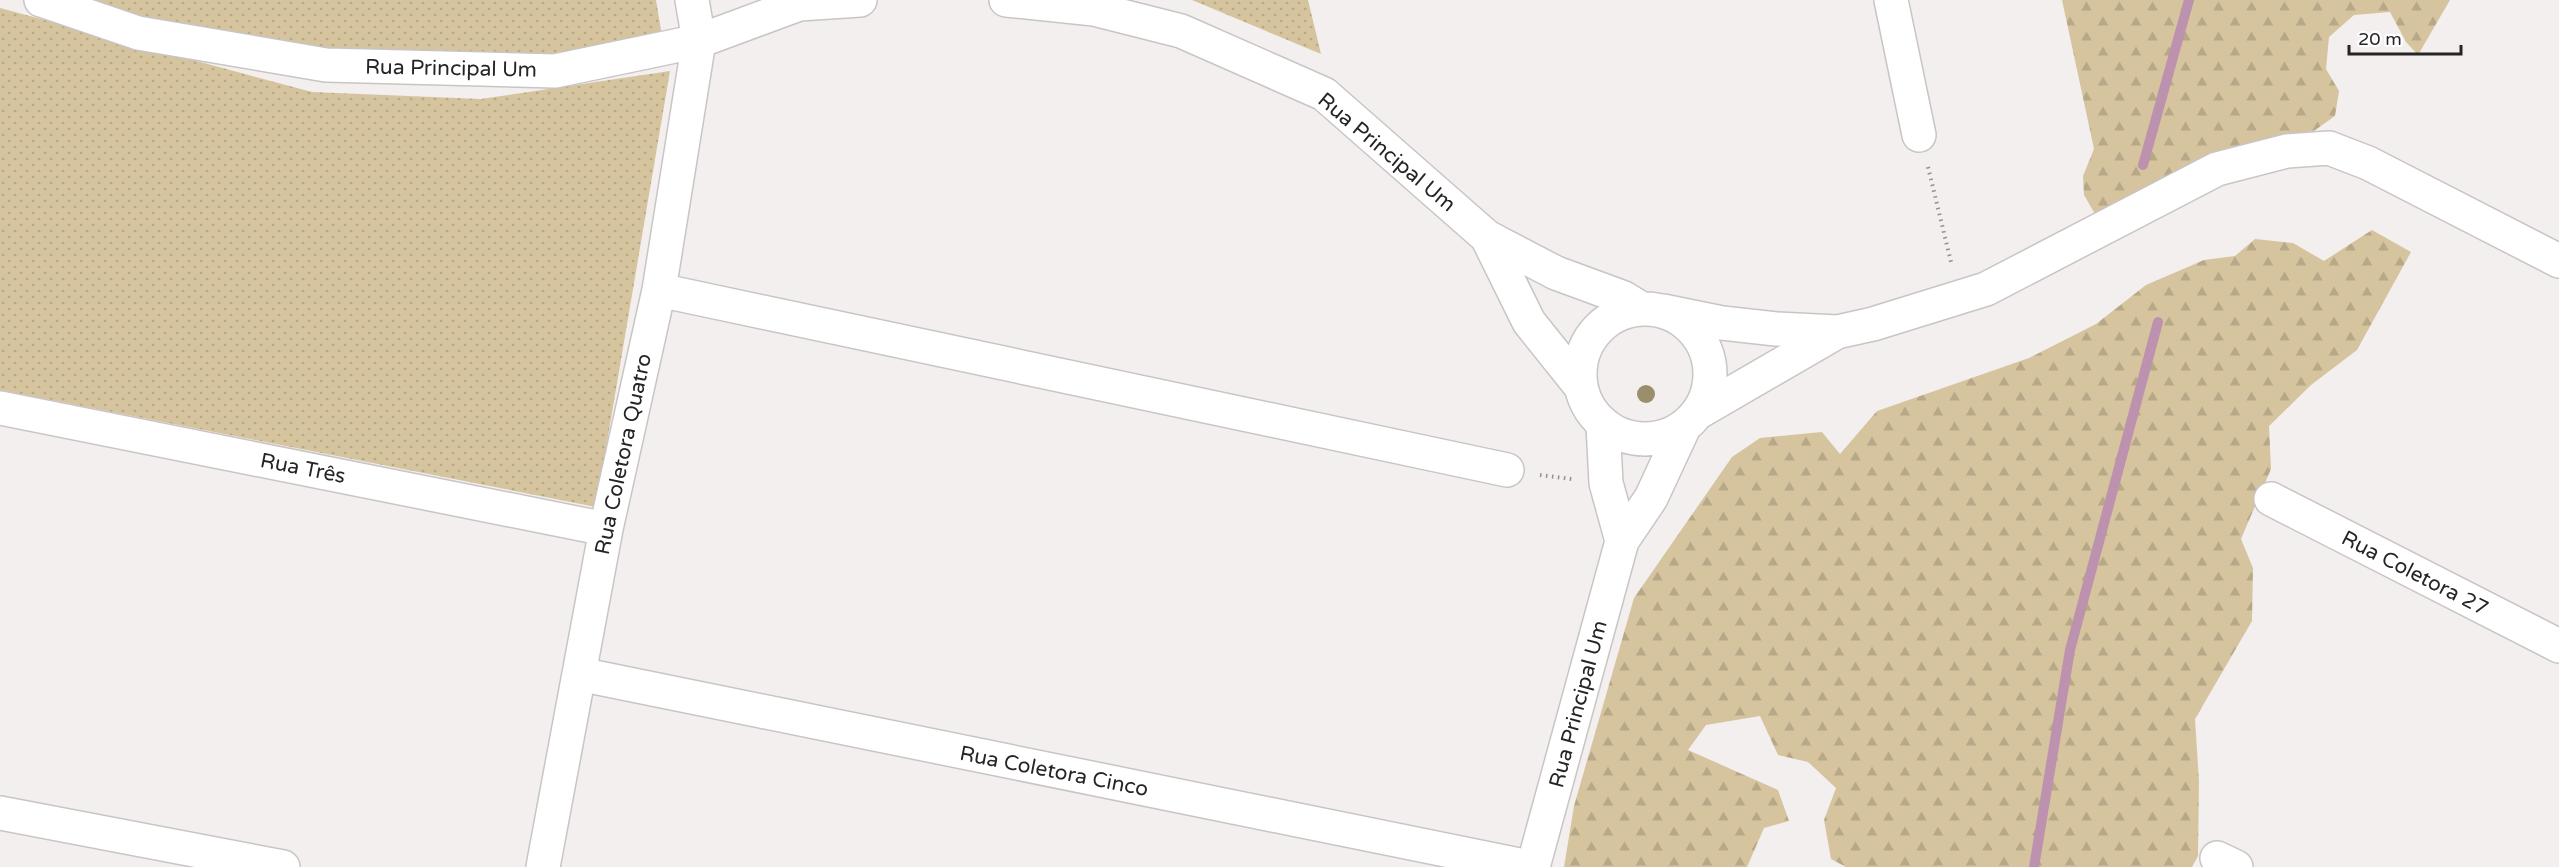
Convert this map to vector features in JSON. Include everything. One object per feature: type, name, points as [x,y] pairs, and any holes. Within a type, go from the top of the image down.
[{"type":"street","name":"Rua Principal Um","points":[[41,0],[138,33],[326,65],[555,71],[699,41],[799,4],[860,0]]},
{"type":"street","name":"Rua Coletora Quatro","points":[[543,867],[606,529],[659,290],[699,41],[692,0]]},
{"type":"street","name":"Rua Principal Um","points":[[1006,0],[1094,9],[1181,31],[1324,94],[1487,237],[1556,273],[1652,310],[1722,323],[1837,332]]},
{"type":"street","points":[[1891,0],[1919,135]]},
{"type":"street","points":[[1692,420],[1708,394],[1711,372],[1708,352],[1697,333],[1682,319],[1652,310],[1620,313],[1602,326],[1587,343],[1580,364],[1581,387],[1588,408],[1603,425],[1621,436],[1644,440],[1666,437],[1837,332],[1986,289],[2217,170],[2287,151],[2329,148],[2368,163],[2559,261]]},
{"type":"street","name":"Rua Principal Um","points":[[1487,237],[1529,322],[1581,387]]},
{"type":"street","points":[[659,290],[1507,470]]},
{"type":"street","name":"Rua Três","points":[[0,408],[606,529]]},
{"type":"street","name":"Rua Principal Um","points":[[1533,867],[1622,541],[1651,498],[1692,420]]},
{"type":"street","points":[[1603,425],[1606,483],[1622,541]]},
{"type":"street","name":"Rua Coletora 27","points":[[2271,499],[2559,646]]},
{"type":"street","name":"Rua Coletora Cinco","points":[[579,674],[1529,867]]},
{"type":"street","points":[[0,813],[283,867]]},
{"type":"path","points":[[1919,135],[1960,298]]},
{"type":"path","points":[[1507,470],[1606,483]]},
{"type":"green space","points":[[70,0],[656,0],[663,42],[523,67],[273,52]]},
{"type":"green space","points":[[1192,0],[1308,0],[1321,54]]},
{"type":"green space","points":[[2062,0],[2450,0],[2418,55],[2406,42],[2390,12],[2354,15],[2329,37],[2326,69],[2339,91],[2335,116],[2311,133],[2095,214],[2084,195],[2083,176],[2094,149]]},
{"type":"green space","points":[[0,8],[312,92],[481,99],[670,71],[596,507],[0,390]]},
{"type":"green space","points":[[2372,230],[2411,252],[2357,350],[2311,385],[2269,426],[2271,469],[2241,539],[2253,568],[2252,621],[2195,719],[2199,782],[2198,856],[2192,867],[1846,867],[1831,859],[1824,820],[1836,788],[1808,762],[1778,755],[1760,716],[1706,725],[1688,750],[1778,790],[1789,821],[1764,828],[1747,867],[1564,867],[1574,806],[1634,598],[1732,457],[1760,438],[1822,432],[1840,454],[1877,411],[2029,358],[2096,324],[2146,285],[2204,260],[2235,256],[2255,239],[2293,243],[2324,261]]},
{"type":"waterway","points":[[2143,165],[2189,0]]},
{"type":"waterway","points":[[2034,867],[2070,650],[2158,322]]}]
